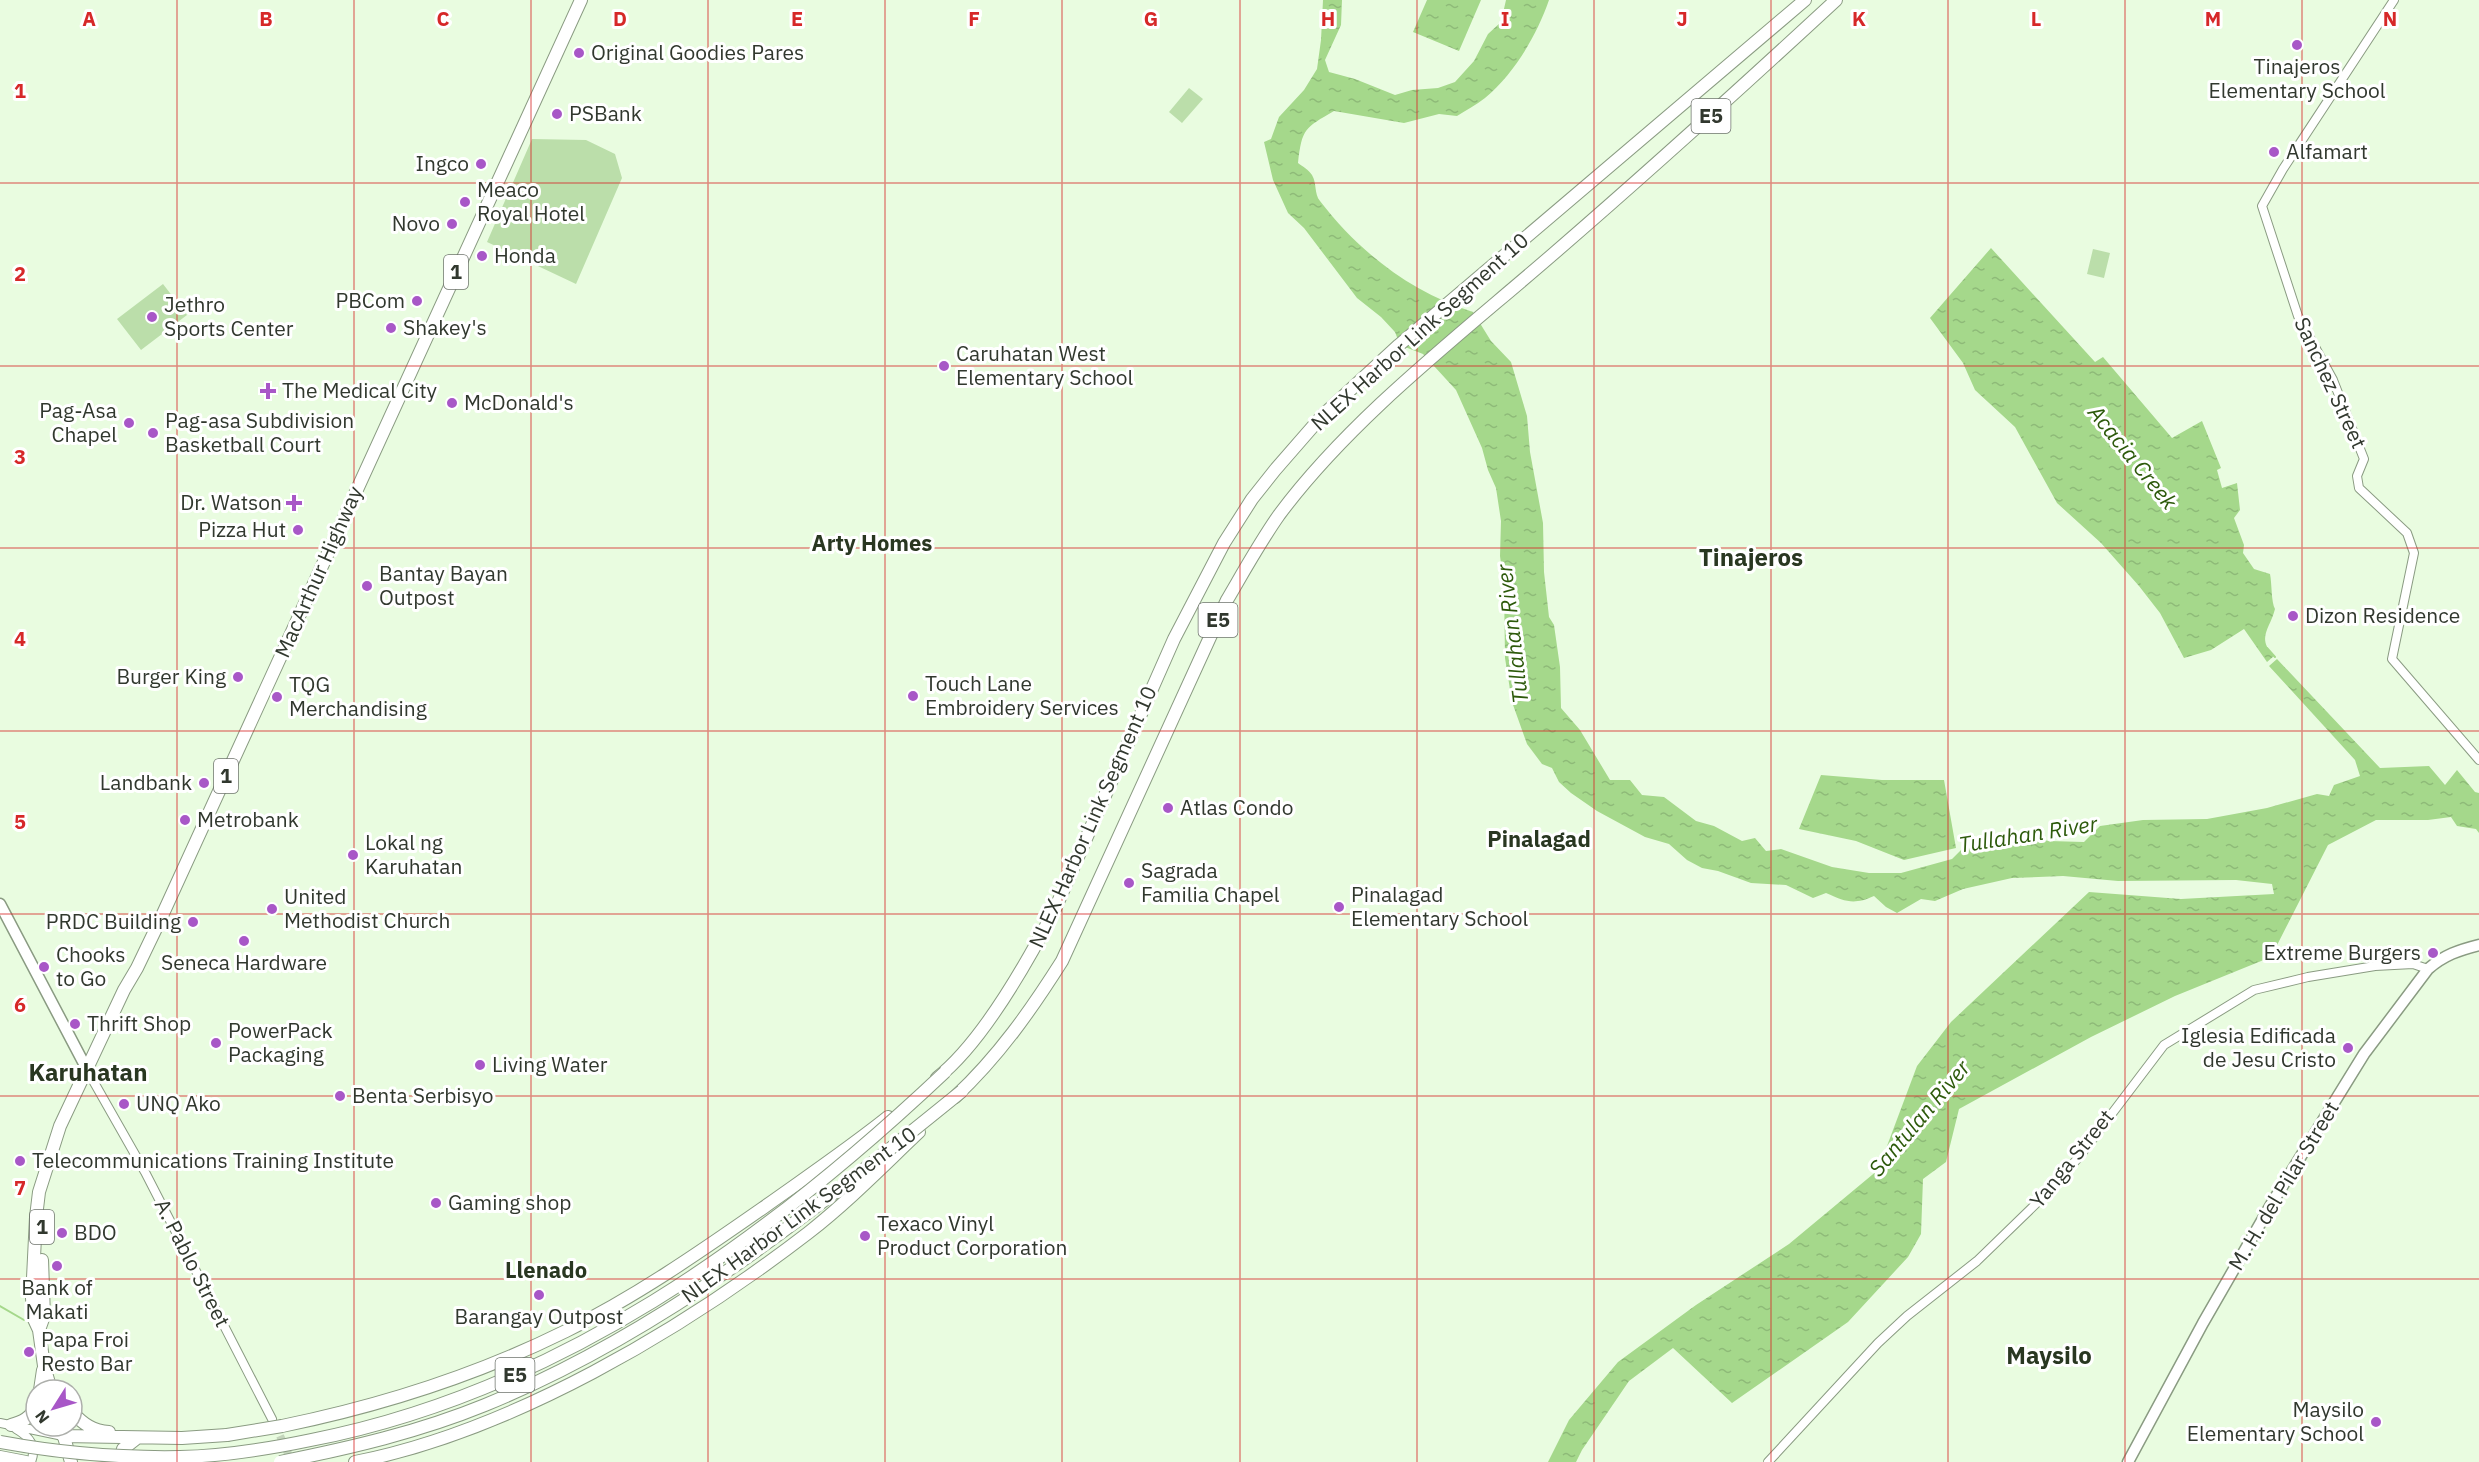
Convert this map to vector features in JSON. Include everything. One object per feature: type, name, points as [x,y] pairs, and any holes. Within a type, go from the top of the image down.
[{"type":"highway","name":"MacArthur Highway","points":[[48,1378],[39,1330],[44,1316],[41,1295],[43,1217],[46,1194],[89,1072],[130,993],[131,979],[581,0]]},
{"type":"highway","name":"NLEX Harbor Link Segment 10","points":[[0,1442],[78,1453],[180,1457],[268,1449],[356,1432],[399,1420],[481,1391],[601,1333],[717,1260],[864,1146],[945,1072],[987,1021],[1036,946],[1055,909],[1174,639],[1224,543],[1252,499],[1275,470],[1322,416],[1399,345],[1805,0]]},
{"type":"highway","name":"NLEX Harbor Link Segment 10","points":[[280,1462],[360,1446],[485,1405],[608,1346],[726,1272],[962,1091],[1010,1037],[1037,1001],[1062,961],[1227,600],[1256,550],[1302,486],[1344,440],[1421,369],[1681,144],[1836,0]]},
{"type":"highway","points":[[84,1433],[137,1438],[227,1435],[282,1426],[351,1410],[474,1371],[567,1331],[708,1247],[858,1141],[945,1072]]},
{"type":"highway","points":[[355,1462],[444,1438],[514,1410],[634,1350],[712,1301],[809,1232],[878,1172],[962,1091]]},
{"type":"highway","points":[[42,1378],[44,1366]]},
{"type":"highway","points":[[44,1366],[51,1378]]},
{"type":"highway","points":[[5,1424],[24,1420]]},
{"type":"highway","points":[[84,1424],[99,1431],[137,1438]]},
{"type":"highway","points":[[64,1438],[71,1462]]},
{"type":"highway","points":[[119,1462],[123,1449],[137,1438]]},
{"type":"highway","points":[[0,1457],[26,1462]]},
{"type":"main road","points":[[0,904],[89,1072]]},
{"type":"main road","name":"M. H. del Pilar Street","points":[[2128,1462],[2203,1323],[2272,1203],[2364,1054],[2428,969],[2451,953],[2479,945]]},
{"type":"street","name":"Sanchez Street","points":[[2394,0],[2283,169],[2262,206],[2298,316],[2333,380],[2364,459],[2357,476],[2360,488],[2364,495],[2407,533],[2412,544],[2414,553],[2392,659],[2479,760]]},
{"type":"street","name":"Yanga Street","points":[[1768,1462],[1878,1343],[1907,1316],[1977,1261],[2044,1196],[2079,1157],[2164,1045],[2254,990],[2307,977],[2375,966],[2414,964],[2428,969]]},
{"type":"street","name":"A. Pablo Street","points":[[89,1072],[145,1172],[272,1419]]},
{"type":"street","points":[[5,1424],[24,1426]]},
{"type":"street","points":[[5,1424],[28,1436],[34,1450],[31,1462]]},
{"type":"shaded area","points":[[1189,88],[1203,99],[1182,123],[1169,112]]},
{"type":"shaded area","points":[[532,139],[586,140],[615,154],[622,178],[576,284],[487,242]]},
{"type":"shaded area","points":[[2093,249],[2110,253],[2104,278],[2087,274]]},
{"type":"shaded area","name":"Jethro Sports Center","points":[[163,284],[187,315],[141,350],[117,319]]},
{"type":"water","points":[[1323,0],[1342,0],[1341,25],[1325,60],[1329,72],[1355,79],[1395,95],[1412,90],[1438,88],[1455,82],[1474,61],[1488,34],[1501,22],[1506,0],[1549,0],[1538,27],[1515,66],[1496,88],[1478,103],[1457,116],[1439,114],[1404,123],[1334,111],[1307,130],[1301,142],[1298,163],[1312,175],[1320,201],[1370,254],[1408,282],[1429,294],[1473,312],[1491,341],[1511,362],[1527,416],[1530,452],[1543,523],[1544,572],[1549,617],[1554,625],[1560,667],[1561,708],[1580,730],[1610,780],[1630,780],[1642,795],[1664,797],[1696,821],[1714,826],[1742,841],[1755,838],[1766,851],[1781,849],[1832,867],[1869,873],[1901,873],[1952,859],[1963,848],[1990,847],[2021,836],[2049,841],[2084,842],[2100,826],[2143,820],[2207,819],[2267,808],[2317,794],[2329,796],[2334,785],[2360,776],[2355,760],[2269,666],[2277,659],[2380,768],[2429,766],[2445,785],[2457,770],[2475,792],[2479,793],[2479,833],[2476,829],[2457,826],[2451,817],[2428,820],[2376,820],[2328,845],[2271,957],[2175,996],[2091,1037],[1959,1109],[1946,1162],[1923,1179],[1921,1234],[1908,1257],[1848,1322],[1732,1403],[1673,1348],[1629,1381],[1576,1462],[1548,1462],[1569,1420],[1618,1362],[1696,1305],[1789,1244],[1878,1170],[1917,1066],[1951,1022],[2089,892],[2181,899],[2274,894],[2272,884],[2236,880],[2118,881],[2063,876],[2012,878],[1963,889],[1935,901],[1921,899],[1897,913],[1874,896],[1855,901],[1826,893],[1813,898],[1786,885],[1751,883],[1718,871],[1702,868],[1687,860],[1669,844],[1645,837],[1597,811],[1559,782],[1552,768],[1542,764],[1527,744],[1512,702],[1505,658],[1504,585],[1500,556],[1501,521],[1496,488],[1482,448],[1456,390],[1423,354],[1400,345],[1395,332],[1381,317],[1357,298],[1304,228],[1288,213],[1273,180],[1264,142],[1271,139],[1279,117],[1304,90],[1317,69]]},
{"type":"water","points":[[1427,0],[1481,0],[1459,51],[1413,32]]},
{"type":"water","points":[[1991,248],[2095,362],[2103,357],[2172,438],[2202,421],[2221,468],[2217,470],[2222,488],[2237,483],[2240,510],[2234,518],[2244,545],[2243,553],[2254,569],[2270,574],[2275,609],[2265,638],[2274,656],[2267,662],[2244,629],[2211,650],[2184,658],[2160,613],[2139,586],[2101,543],[2057,503],[2015,427],[1975,390],[1963,363],[1930,318]]},
{"type":"water","points":[[1821,775],[1882,780],[1944,780],[1956,848],[1904,860],[1856,841],[1799,829]]},
{"type":"waterway","name":"Acacia Creek","points":[[2267,648],[2275,657]]},
{"type":"waterway","points":[[0,1306],[24,1320]]},
{"type":"tunnel","points":[[275,1425],[292,1462]]},
{"type":"place","name":"Tinajeros Elementary School","points":[[2297,45]]},
{"type":"place","name":"Original Goodies Pares","points":[[579,53]]},
{"type":"place","name":"PSBank","points":[[557,114]]},
{"type":"place","name":"Alfamart","points":[[2274,152]]},
{"type":"place","name":"Ingco","points":[[481,164]]},
{"type":"place","name":"Meaco Royal Hotel","points":[[465,202]]},
{"type":"place","name":"Novo","points":[[452,224]]},
{"type":"place","name":"Honda","points":[[482,256]]},
{"type":"place","name":"PBCom","points":[[417,301]]},
{"type":"place","name":"Jethro Sports Center","points":[[152,317]]},
{"type":"place","name":"Shakey's","points":[[391,328]]},
{"type":"place","name":"Caruhatan West Elementary School","points":[[944,366]]},
{"type":"place","name":"The Medical City","points":[[268,391]]},
{"type":"place","name":"McDonald's","points":[[452,403]]},
{"type":"place","name":"Pag-Asa Chapel","points":[[129,423]]},
{"type":"place","name":"Pag-asa Subdivision Basketball Court","points":[[153,433]]},
{"type":"place","name":"Dr. Watson","points":[[294,503]]},
{"type":"place","name":"Pizza Hut","points":[[298,530]]},
{"type":"place","name":"Bantay Bayan Outpost","points":[[367,586]]},
{"type":"place","name":"Dizon Residence","points":[[2293,616]]},
{"type":"place","name":"Burger King","points":[[238,677]]},
{"type":"place","name":"Touch Lane Embroidery Services","points":[[913,696]]},
{"type":"place","name":"TQG Merchandising","points":[[277,697]]},
{"type":"place","name":"Landbank","points":[[204,783]]},
{"type":"place","name":"Atlas Condo","points":[[1168,808]]},
{"type":"place","name":"Metrobank","points":[[185,820]]},
{"type":"place","name":"Lokal ng Karuhatan","points":[[353,855]]},
{"type":"place","name":"Sagrada Familia Chapel","points":[[1129,883]]},
{"type":"place","name":"Pinalagad Elementary School","points":[[1339,907]]},
{"type":"place","name":"United Methodist Church","points":[[272,909]]},
{"type":"place","name":"PRDC Building","points":[[193,922]]},
{"type":"place","name":"Seneca Hardware","points":[[244,941]]},
{"type":"place","name":"Extreme Burgers","points":[[2433,953]]},
{"type":"place","name":"Chooks to Go","points":[[44,967]]},
{"type":"place","name":"Thrift Shop","points":[[75,1024]]},
{"type":"place","name":"PowerPack Packaging","points":[[216,1043]]},
{"type":"place","name":"Iglesia Edificada de Jesu Cristo","points":[[2348,1048]]},
{"type":"place","name":"Living Water","points":[[480,1065]]},
{"type":"place","name":"Benta Serbisyo","points":[[340,1096]]},
{"type":"place","name":"UNQ Ako","points":[[124,1104]]},
{"type":"place","name":"Telecommunications Training Institute","points":[[20,1161]]},
{"type":"place","name":"Gaming shop","points":[[436,1203]]},
{"type":"place","name":"BDO","points":[[62,1233]]},
{"type":"place","name":"Texaco Vinyl Product Corporation","points":[[865,1236]]},
{"type":"place","name":"Bank of Makati","points":[[57,1266]]},
{"type":"place","name":"Barangay Outpost","points":[[539,1295]]},
{"type":"place","name":"Papa Froi Resto Bar","points":[[29,1352]]},
{"type":"place","name":"Maysilo Elementary School","points":[[2376,1422]]},
{"type":"district","name":"Arty Homes","points":[[872,543]]},
{"type":"district","name":"Tinajeros","points":[[1751,558]]},
{"type":"district","name":"Pinalagad","points":[[1539,839]]},
{"type":"district","name":"Karuhatan","points":[[88,1073]]},
{"type":"district","name":"Llenado","points":[[546,1270]]},
{"type":"district","name":"Maysilo","points":[[2049,1356]]},
{"type":"water label","name":"Tullahan River","points":[[1512,634]]},
{"type":"water label","name":"Tullahan River","points":[[2028,834]]},
{"type":"water label","name":"Santulan River","points":[[1919,1118]]}]
